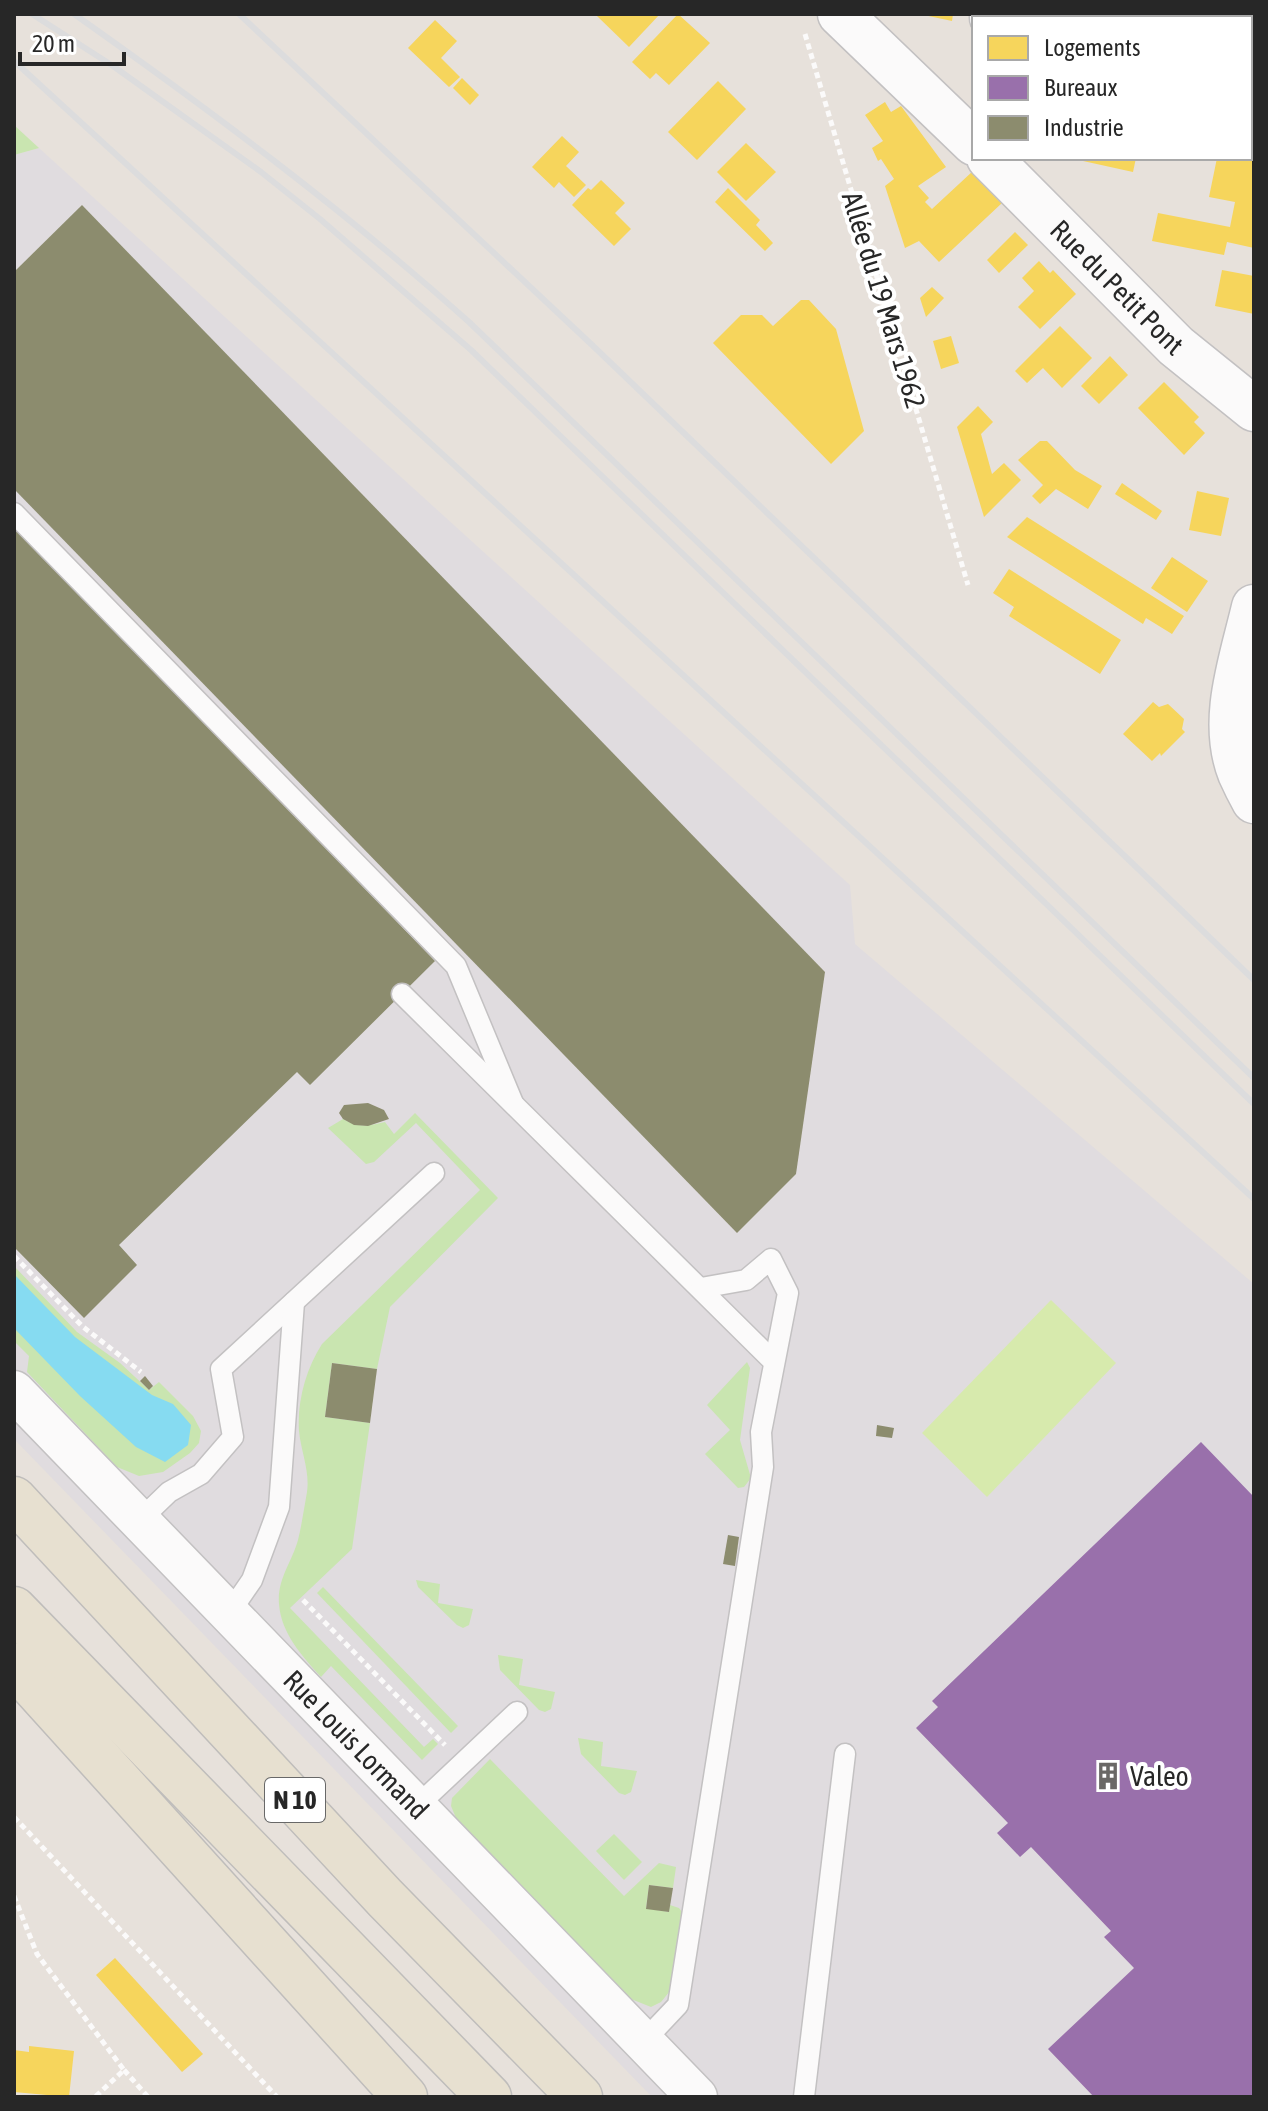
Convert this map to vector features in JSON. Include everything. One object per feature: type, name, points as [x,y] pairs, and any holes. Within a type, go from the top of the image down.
[{"type":"main road","name":"N 10","points":[[14,1499],[385,1898],[580,2097]]},
{"type":"main road","name":"N 10","points":[[14,1609],[489,2097]]},
{"type":"main road","points":[[14,1665],[405,2097]]},
{"type":"street","name":"Rue du Petit Pont","points":[[822,22],[972,136]]},
{"type":"street","name":"Rue du Petit Pont","points":[[996,160],[1176,346],[1254,409]]},
{"type":"street","points":[[1254,607],[1235,686],[1232,731],[1239,770],[1254,801]]},
{"type":"street","name":"Rue Louis Lormand","points":[[14,1391],[697,2097]]},
{"type":"lane","points":[[14,513],[456,966],[513,1103]]},
{"type":"lane","points":[[402,994],[773,1361]]},
{"type":"lane","points":[[140,1520],[169,1492],[201,1474],[233,1437],[221,1369],[434,1173]]},
{"type":"lane","points":[[643,2042],[678,2005],[763,1467],[761,1432],[788,1293],[771,1259],[746,1280],[701,1288]]},
{"type":"lane","points":[[230,1612],[252,1580],[279,1507],[294,1302]]},
{"type":"lane","points":[[416,1807],[517,1712]]},
{"type":"lane","points":[[804,2097],[845,1754]]},
{"type":"path","name":"Allée du 19 Mars 1962","points":[[822,22],[968,585]]},
{"type":"path","points":[[14,1256],[82,1326],[141,1372]]},
{"type":"path","points":[[303,1600],[445,1745]]},
{"type":"path","points":[[14,1817],[277,2097]]},
{"type":"path","points":[[14,1896],[37,1954],[124,2070],[148,2097]]},
{"type":"path","points":[[95,2097],[124,2070]]},
{"type":"shaded area","points":[[39,148],[850,885],[855,944],[1254,1284],[1254,2097],[652,2097],[14,1439],[14,155]]},
{"type":"green space","points":[[14,125],[39,148],[14,155]]},
{"type":"green space","points":[[415,1113],[498,1198],[390,1307],[377,1369],[332,1363],[325,1417],[370,1423],[352,1549],[290,1608],[424,1747],[433,1739],[438,1744],[422,1760],[331,1666],[321,1677],[288,1634],[279,1604],[280,1587],[298,1540],[307,1492],[299,1431],[300,1408],[307,1375],[316,1354],[322,1344],[480,1190],[416,1123],[374,1162],[366,1164],[328,1128],[343,1119],[363,1125],[385,1122],[394,1134]]},
{"type":"green space","points":[[14,1266],[77,1332],[120,1363],[149,1390],[159,1382],[193,1416],[201,1431],[199,1443],[190,1453],[163,1472],[139,1476],[117,1467],[27,1372],[29,1356],[14,1341]]},
{"type":"green space","points":[[1051,1300],[1116,1363],[987,1497],[922,1433]]},
{"type":"green space","points":[[747,1362],[750,1368],[740,1440],[751,1478],[744,1487],[738,1488],[705,1454],[730,1430],[707,1405]]},
{"type":"green space","points":[[416,1580],[440,1584],[438,1603],[473,1609],[469,1625],[463,1628],[457,1625],[418,1587]]},
{"type":"green space","points":[[323,1587],[458,1726],[451,1733],[317,1593]]},
{"type":"green space","points":[[498,1655],[523,1659],[519,1685],[555,1692],[551,1709],[545,1712],[539,1710],[500,1670]]},
{"type":"green space","points":[[578,1738],[603,1742],[601,1766],[637,1771],[631,1792],[625,1795],[619,1793],[581,1754]]},
{"type":"green space","points":[[490,1759],[624,1896],[659,1863],[676,1867],[673,1888],[649,1885],[646,1908],[669,1912],[670,1905],[682,1912],[670,1991],[661,2002],[651,2007],[631,1999],[456,1818],[451,1806],[452,1798]]},
{"type":"green space","points":[[614,1834],[642,1862],[624,1880],[596,1851]]},
{"type":"water","points":[[14,1274],[75,1337],[152,1395],[173,1404],[191,1425],[188,1445],[165,1462],[136,1447],[80,1396],[14,1328]]},
{"type":"building: Logements","points":[[660,14],[629,47],[597,16]]},
{"type":"building: Logements","points":[[678,14],[710,43],[669,85],[656,73],[650,79],[632,62]]},
{"type":"building: Logements","points":[[919,14],[953,14],[952,21]]},
{"type":"building: Logements","points":[[1041,14],[1102,14],[1102,16]]},
{"type":"building: Logements","points":[[1187,14],[1231,15],[1231,16]]},
{"type":"building: Logements","points":[[435,20],[457,41],[441,58],[460,77],[449,87],[408,48]]},
{"type":"building: Logements","points":[[462,78],[479,95],[470,105],[453,88]]},
{"type":"building: Logements","points":[[1254,79],[1254,248],[1227,242],[1224,255],[1152,241],[1158,213],[1230,227],[1235,202],[1209,197],[1217,160],[1252,160]]},
{"type":"building: Logements","points":[[718,81],[746,109],[697,160],[668,132]]},
{"type":"building: Logements","points":[[885,102],[891,112],[901,106],[946,167],[918,186],[929,198],[925,202],[932,209],[973,171],[1002,203],[939,262],[919,241],[905,248],[885,186],[894,179],[881,159],[878,161],[872,148],[883,141],[865,115]]},
{"type":"building: Logements","points":[[562,136],[579,152],[566,166],[586,185],[574,197],[559,182],[554,188],[532,167]]},
{"type":"building: Logements","points":[[746,143],[776,172],[746,201],[717,172]]},
{"type":"building: Logements","points":[[1083,160],[1136,160],[1133,172]]},
{"type":"building: Logements","points":[[601,180],[625,203],[615,213],[631,229],[614,246],[572,205],[588,188],[591,190]]},
{"type":"building: Logements","points":[[728,188],[760,220],[756,225],[773,243],[765,251],[715,202]]},
{"type":"building: Logements","points":[[1015,232],[1028,245],[999,273],[987,260]]},
{"type":"building: Logements","points":[[1039,261],[1050,273],[1053,270],[1076,294],[1040,329],[1018,307],[1034,291],[1022,278]]},
{"type":"building: Logements","points":[[1222,270],[1254,276],[1254,314],[1215,306]]},
{"type":"building: Logements","points":[[932,287],[944,298],[926,317],[920,298]]},
{"type":"building: Logements","points":[[801,300],[809,300],[836,329],[864,431],[831,464],[713,343],[741,315],[762,315],[773,326]]},
{"type":"building: Logements","points":[[1060,326],[1092,358],[1062,388],[1043,368],[1027,383],[1015,371]]},
{"type":"building: Logements","points":[[951,336],[959,363],[941,369],[933,341]]},
{"type":"building: Logements","points":[[1110,356],[1128,375],[1099,404],[1081,386]]},
{"type":"building: Logements","points":[[1164,382],[1199,417],[1194,422],[1205,433],[1184,455],[1138,408]]},
{"type":"building: Logements","points":[[978,406],[993,422],[981,434],[992,474],[1004,463],[1021,480],[984,517],[957,427]]},
{"type":"building: Logements","points":[[1040,441],[1047,441],[1075,470],[1102,486],[1088,509],[1056,489],[1040,504],[1032,496],[1043,485],[1018,460]]},
{"type":"building: Logements","points":[[1122,483],[1162,511],[1156,520],[1115,494]]},
{"type":"building: Logements","points":[[1197,491],[1229,498],[1221,536],[1189,530]]},
{"type":"building: Logements","points":[[1027,517],[1184,616],[1172,634],[1146,618],[1143,624],[1007,537]]},
{"type":"building: Logements","points":[[1172,557],[1208,581],[1187,612],[1151,588]]},
{"type":"building: Logements","points":[[1009,569],[1121,640],[1100,674],[1009,616],[1014,607],[993,593]]},
{"type":"building: Logements","points":[[1153,702],[1159,707],[1168,704],[1184,719],[1182,729],[1185,732],[1152,761],[1123,734]]},
{"type":"building: Logements","points":[[115,1958],[203,2054],[182,2072],[96,1975]]},
{"type":"building: Logements","points":[[29,2046],[74,2051],[69,2097],[14,2092],[14,2050],[29,2052]]},
{"type":"building: Bureaux","name":"Valeo","points":[[1201,1442],[1254,1497],[1254,2097],[1094,2097],[1048,2049],[1134,1968],[1104,1937],[1111,1931],[1031,1847],[1020,1857],[997,1833],[1008,1823],[916,1728],[938,1707],[932,1701]]},
{"type":"building: Industrie","points":[[82,205],[825,972],[796,1174],[737,1233],[14,489],[14,272]]},
{"type":"building: Industrie","points":[[14,527],[435,961],[310,1085],[297,1072],[119,1245],[137,1265],[84,1318],[14,1247]]},
{"type":"building: Industrie","points":[[368,1103],[384,1110],[389,1119],[368,1126],[354,1125],[339,1113],[344,1105]]},
{"type":"building: Industrie","points":[[332,1363],[377,1369],[370,1423],[325,1417]]},
{"type":"building: Industrie","points":[[145,1376],[153,1386],[149,1390],[140,1381]]},
{"type":"building: Industrie","points":[[877,1425],[894,1428],[892,1438],[876,1436]]},
{"type":"building: Industrie","points":[[728,1535],[739,1537],[735,1566],[723,1564]]},
{"type":"building: Industrie","points":[[649,1885],[673,1888],[669,1912],[646,1909]]},
{"type":"railway","points":[[32,14],[113,66],[261,172],[471,350],[1254,1104]]},
{"type":"railway","points":[[74,14],[276,162],[374,240],[469,322],[1254,1078]]},
{"type":"railway","points":[[239,14],[590,343],[1254,980]]},
{"type":"railway","points":[[14,61],[1254,1199]]},
{"type":"place","name":"Valeo","points":[[1108,1776]]}]
